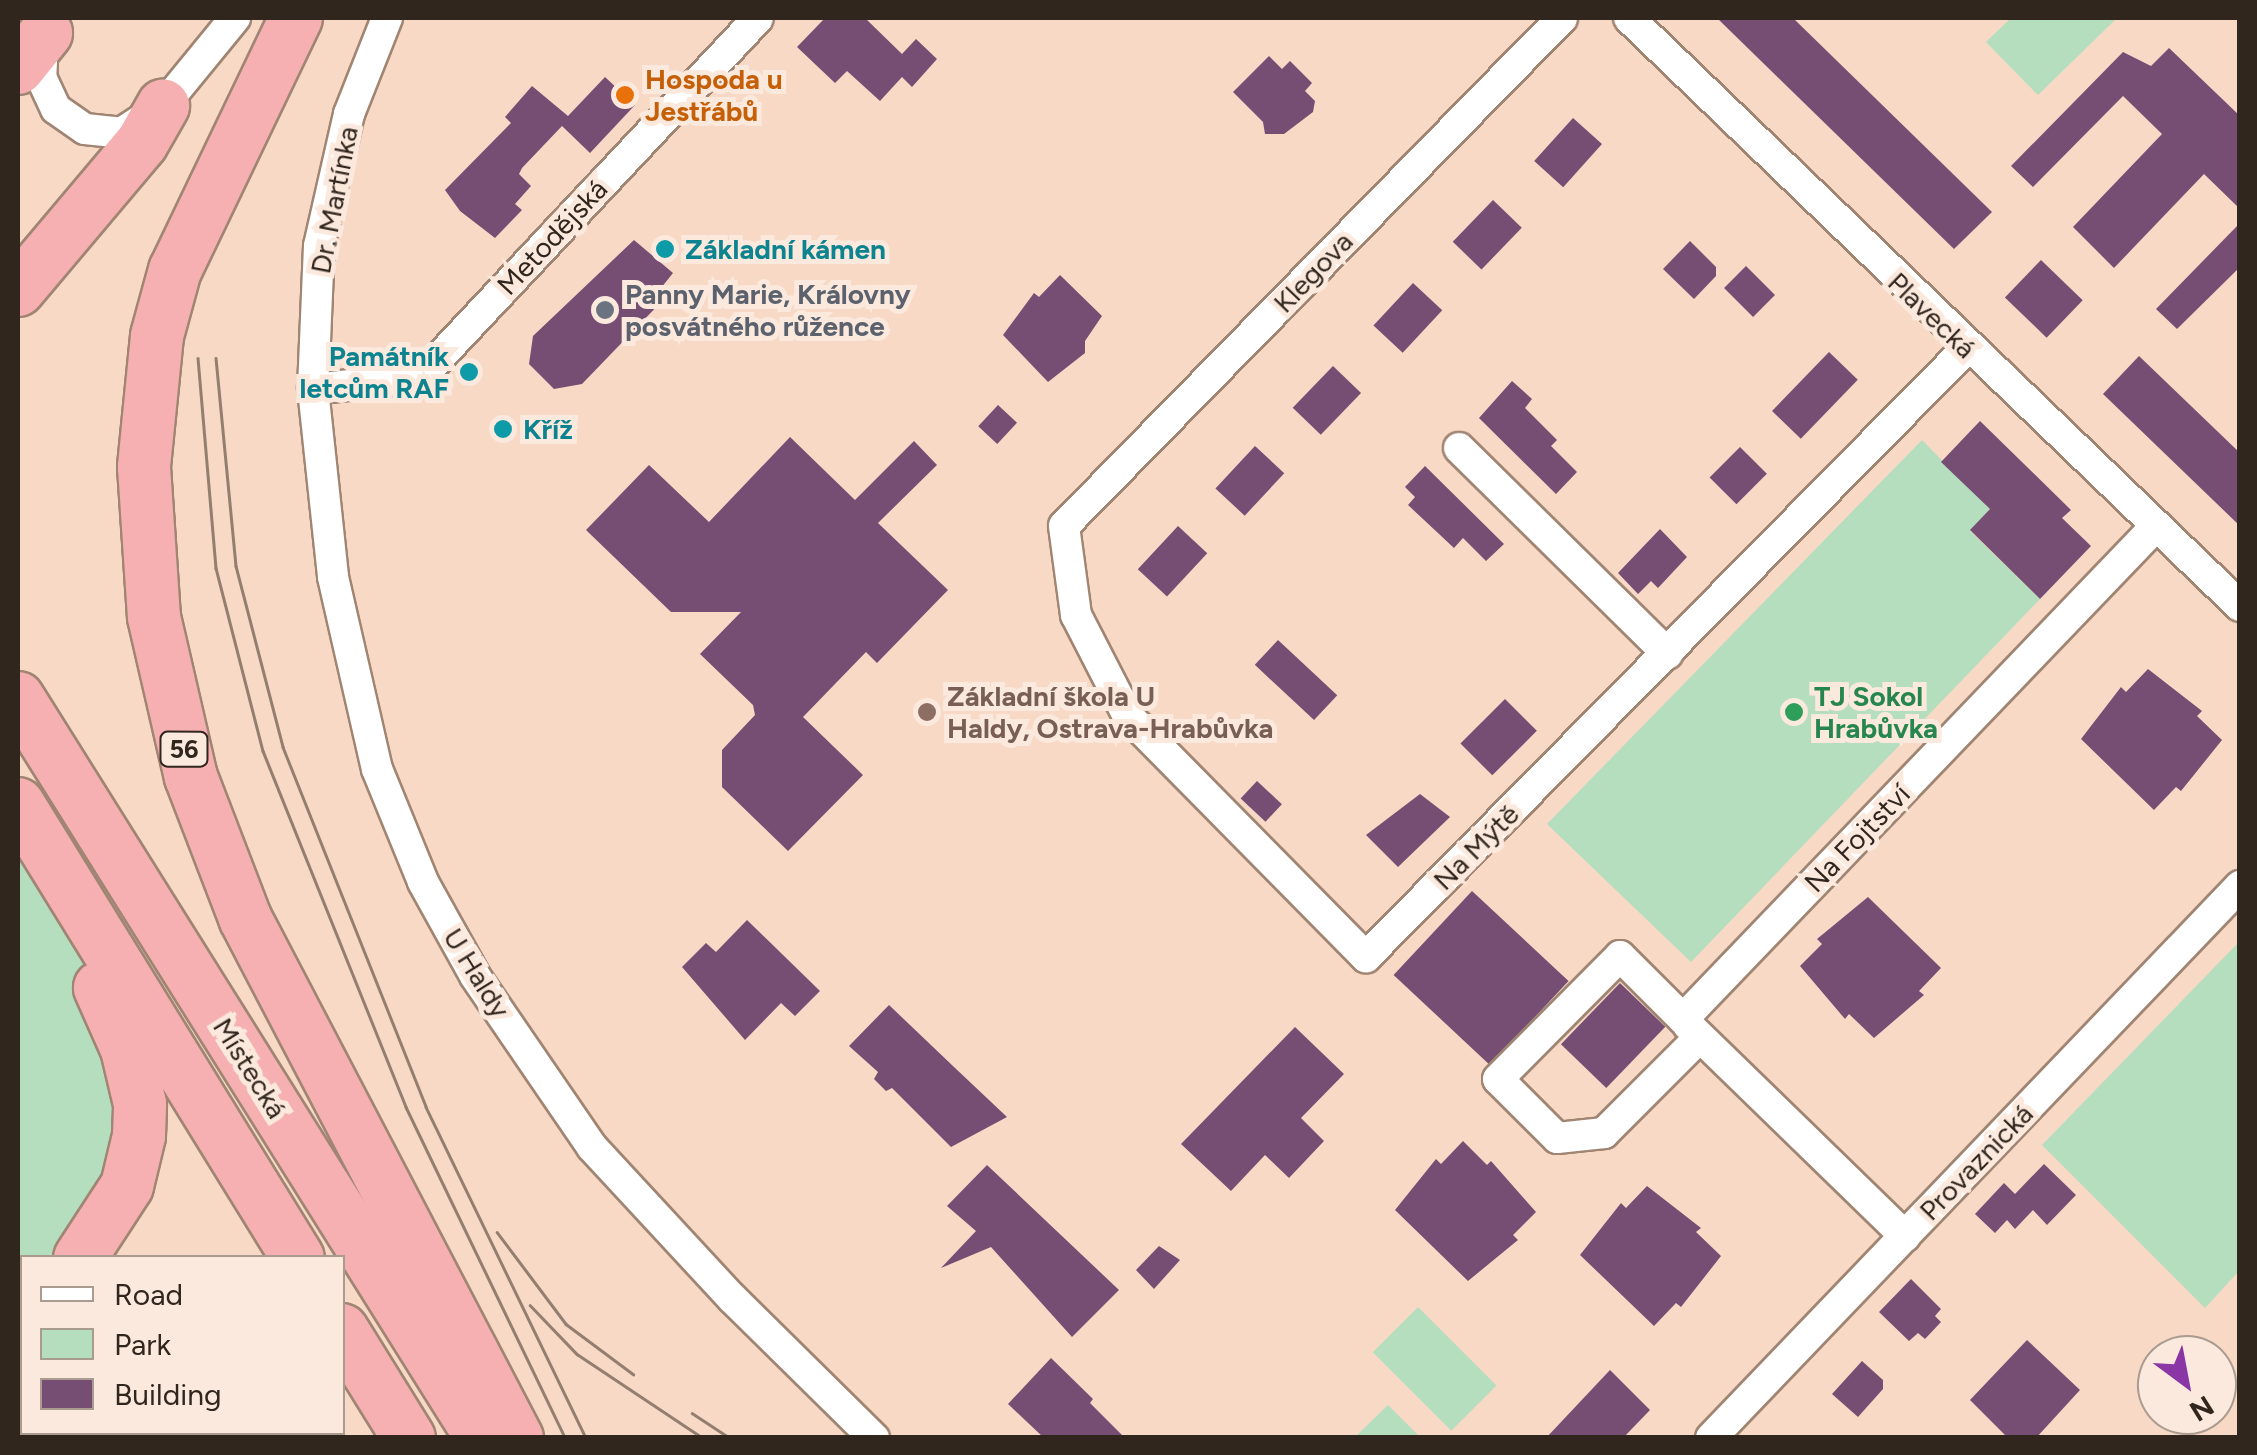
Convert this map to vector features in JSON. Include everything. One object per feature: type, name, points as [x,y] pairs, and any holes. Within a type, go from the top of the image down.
[{"type":"highway","name":"56","points":[[296,18],[182,254],[157,336],[144,467],[154,617],[191,776],[245,918],[517,1438]]},
{"type":"highway","points":[[18,290],[142,142],[164,106]]},
{"type":"highway","name":"Místecká","points":[[18,698],[482,1438]]},
{"type":"highway","points":[[18,804],[296,1255]]},
{"type":"highway","points":[[18,832],[115,1016],[140,1104],[127,1186],[82,1255]]},
{"type":"highway","points":[[345,1335],[409,1438]]},
{"type":"street","points":[[41,40],[43,86],[70,121],[121,133],[164,106],[235,18]]},
{"type":"street","name":"Dr. Martínka","points":[[313,390],[319,246],[350,114],[386,18]]},
{"type":"street","name":"Metodějská","points":[[313,390],[421,377],[758,18]]},
{"type":"street","name":"Klegova","points":[[1064,526],[1562,18]]},
{"type":"street","name":"Plavecká","points":[[1629,18],[1966,350],[2240,606]]},
{"type":"street","name":"Na Mýtě","points":[[1064,526],[1076,616],[1128,716],[1366,957],[1966,350]]},
{"type":"street","name":"U Haldy","points":[[313,390],[334,577],[377,769],[423,882],[475,976],[592,1147],[733,1300],[874,1438]]},
{"type":"street","points":[[1459,448],[1668,654]]},
{"type":"street","name":"Na Fojtství","points":[[1691,1028],[1620,956],[1498,1079],[1557,1138],[1604,1133],[1691,1028],[2156,526]]},
{"type":"street","name":"Provaznická","points":[[1711,1438],[2240,886]]},
{"type":"street","points":[[1691,1028],[1905,1236]]},
{"type":"green space","points":[[2011,18],[2117,18],[2038,95],[1986,42]]},
{"type":"green space","name":"TJ Sokol Hrabůvka","points":[[1922,440],[1990,509],[1970,531],[2040,599],[1691,962],[1547,824]]},
{"type":"green space","points":[[18,833],[115,1017],[140,1105],[81,1255],[20,1255],[18,1305]]},
{"type":"green space","points":[[2239,942],[2239,1271],[2205,1308],[2042,1145]]},
{"type":"green space","points":[[1418,1307],[1496,1385],[1451,1431],[1373,1352]]},
{"type":"green space","points":[[1388,1405],[1420,1437],[1355,1437]]},
{"type":"building","points":[[825,18],[865,18],[902,54],[916,39],[937,59],[912,87],[902,77],[880,101],[847,71],[835,83],[797,47]]},
{"type":"building","points":[[1717,18],[1793,18],[1992,212],[1954,249]]},
{"type":"building","points":[[2169,48],[2240,116],[2240,209],[2204,174],[2114,268],[2073,227],[2162,134],[2123,96],[2033,187],[2011,166],[2123,52],[2151,66]]},
{"type":"building","points":[[1269,56],[1282,69],[1290,61],[1312,83],[1305,91],[1315,101],[1313,112],[1284,134],[1265,134],[1263,122],[1233,92]]},
{"type":"building","points":[[605,77],[635,105],[590,153],[562,126],[522,168],[519,174],[531,186],[515,204],[522,210],[495,238],[460,211],[445,190],[511,123],[505,117],[532,86],[568,116]]},
{"type":"building","points":[[1573,118],[1602,144],[1563,187],[1534,161]]},
{"type":"building","points":[[1493,200],[1522,228],[1481,270],[1453,242]]},
{"type":"building","points":[[2240,223],[2240,267],[2177,329],[2156,309]]},
{"type":"building","name":"Panny Marie, Královny posvátného růžence","points":[[634,240],[673,273],[661,288],[665,298],[582,384],[554,389],[529,364],[533,336]]},
{"type":"building","points":[[1690,241],[1716,267],[1716,276],[1694,299],[1663,269]]},
{"type":"building","points":[[2041,260],[2083,300],[2047,338],[2005,297]]},
{"type":"building","points":[[1746,266],[1775,295],[1753,317],[1724,288]]},
{"type":"building","points":[[1060,275],[1102,316],[1085,341],[1085,353],[1048,382],[1003,335],[1034,293],[1039,297]]},
{"type":"building","points":[[1413,283],[1442,310],[1403,353],[1373,325]]},
{"type":"building","points":[[1829,352],[1858,380],[1801,439],[1772,411]]},
{"type":"building","points":[[2139,356],[2240,453],[2240,526],[2103,394]]},
{"type":"building","points":[[1333,366],[1361,393],[1321,435],[1293,408]]},
{"type":"building","points":[[1512,381],[1532,399],[1525,408],[1557,440],[1551,446],[1577,472],[1556,494],[1479,418]]},
{"type":"building","points":[[998,405],[1017,423],[997,444],[978,426]]},
{"type":"building","points":[[1980,421],[2071,510],[2062,518],[2091,546],[2040,599],[1970,530],[1990,509],[1941,462]]},
{"type":"building","points":[[790,437],[855,500],[914,441],[937,465],[878,523],[948,590],[877,663],[866,652],[803,717],[863,775],[788,851],[722,787],[722,750],[755,715],[753,705],[700,654],[741,612],[671,612],[586,530],[649,465],[709,522]]},
{"type":"building","points":[[1255,446],[1284,473],[1245,516],[1215,488]]},
{"type":"building","points":[[1740,447],[1767,474],[1736,504],[1710,477]]},
{"type":"building","points":[[1425,466],[1504,544],[1486,561],[1463,538],[1454,548],[1408,505],[1415,497],[1405,487]]},
{"type":"building","points":[[1178,526],[1207,553],[1167,596],[1138,569]]},
{"type":"building","points":[[1660,529],[1687,557],[1658,588],[1651,581],[1638,594],[1618,573]]},
{"type":"building","points":[[1278,640],[1337,695],[1314,720],[1255,665]]},
{"type":"building","points":[[2148,669],[2202,711],[2197,716],[2222,740],[2181,791],[2176,787],[2154,810],[2081,739],[2121,687],[2126,692]]},
{"type":"building","points":[[1505,699],[1537,731],[1492,775],[1460,744]]},
{"type":"building","points":[[1257,781],[1282,804],[1265,822],[1241,799]]},
{"type":"building","points":[[1420,794],[1450,817],[1398,867],[1366,835]]},
{"type":"building","points":[[1472,891],[1569,981],[1490,1065],[1394,975]]},
{"type":"building","points":[[1868,897],[1941,968],[1919,991],[1924,995],[1874,1038],[1849,1014],[1845,1019],[1800,966],[1822,944],[1817,939]]},
{"type":"building","points":[[747,920],[820,991],[795,1016],[781,1003],[745,1040],[682,967],[706,943],[716,952]]},
{"type":"building","points":[[1620,983],[1665,1027],[1606,1088],[1561,1044]]},
{"type":"building","points":[[889,1005],[1007,1117],[951,1147],[892,1088],[886,1091],[874,1079],[878,1072],[849,1046]]},
{"type":"building","points":[[1295,1027],[1344,1074],[1301,1118],[1324,1141],[1289,1178],[1265,1155],[1231,1191],[1181,1144]]},
{"type":"building","points":[[1463,1141],[1487,1165],[1491,1161],[1536,1212],[1513,1235],[1518,1240],[1468,1281],[1395,1210],[1436,1159],[1441,1164]]},
{"type":"building","points":[[2044,1164],[2076,1195],[2047,1225],[2033,1210],[2015,1229],[2007,1220],[1995,1233],[1975,1214],[2004,1183],[2015,1194]]},
{"type":"building","points":[[987,1165],[1119,1290],[1072,1337],[991,1247],[941,1268],[976,1231],[947,1206]]},
{"type":"building","points":[[1647,1186],[1701,1228],[1696,1232],[1721,1256],[1681,1307],[1676,1303],[1654,1326],[1580,1255],[1621,1203],[1626,1208]]},
{"type":"building","points":[[1159,1246],[1180,1260],[1154,1289],[1136,1270]]},
{"type":"building","points":[[1911,1279],[1941,1309],[1935,1316],[1941,1322],[1925,1339],[1918,1333],[1909,1341],[1879,1312]]},
{"type":"building","points":[[2027,1340],[2080,1390],[2036,1438],[2008,1438],[1970,1400]]},
{"type":"building","points":[[1051,1358],[1125,1438],[1044,1438],[1008,1404]]},
{"type":"building","points":[[1862,1361],[1883,1380],[1883,1389],[1858,1417],[1832,1394]]},
{"type":"building","points":[[1610,1370],[1650,1410],[1623,1438],[1546,1438]]},
{"type":"tram line","points":[[198,358],[216,568],[263,751],[406,1107],[565,1438]]},
{"type":"tram line","points":[[216,358],[236,566],[283,747],[426,1107],[586,1438]]},
{"type":"tram line","points":[[497,1232],[566,1324],[633,1374]]},
{"type":"tram line","points":[[530,1305],[577,1354],[703,1438]]},
{"type":"tram line","points":[[692,1413],[730,1438]]},
{"type":"place","name":"Hospoda u Jestřábů","points":[[625,95]]},
{"type":"place","name":"Základní kámen","points":[[665,249]]},
{"type":"place","name":"Panny Marie, Královny posvátného růžence","points":[[605,310]]},
{"type":"place","name":"Památník letcům RAF","points":[[469,372]]},
{"type":"place","name":"Kříž","points":[[503,429]]},
{"type":"place","name":"Základní škola U Haldy, Ostrava-Hrabůvka","points":[[927,712]]},
{"type":"place","name":"TJ Sokol Hrabůvka","points":[[1794,712]]}]
